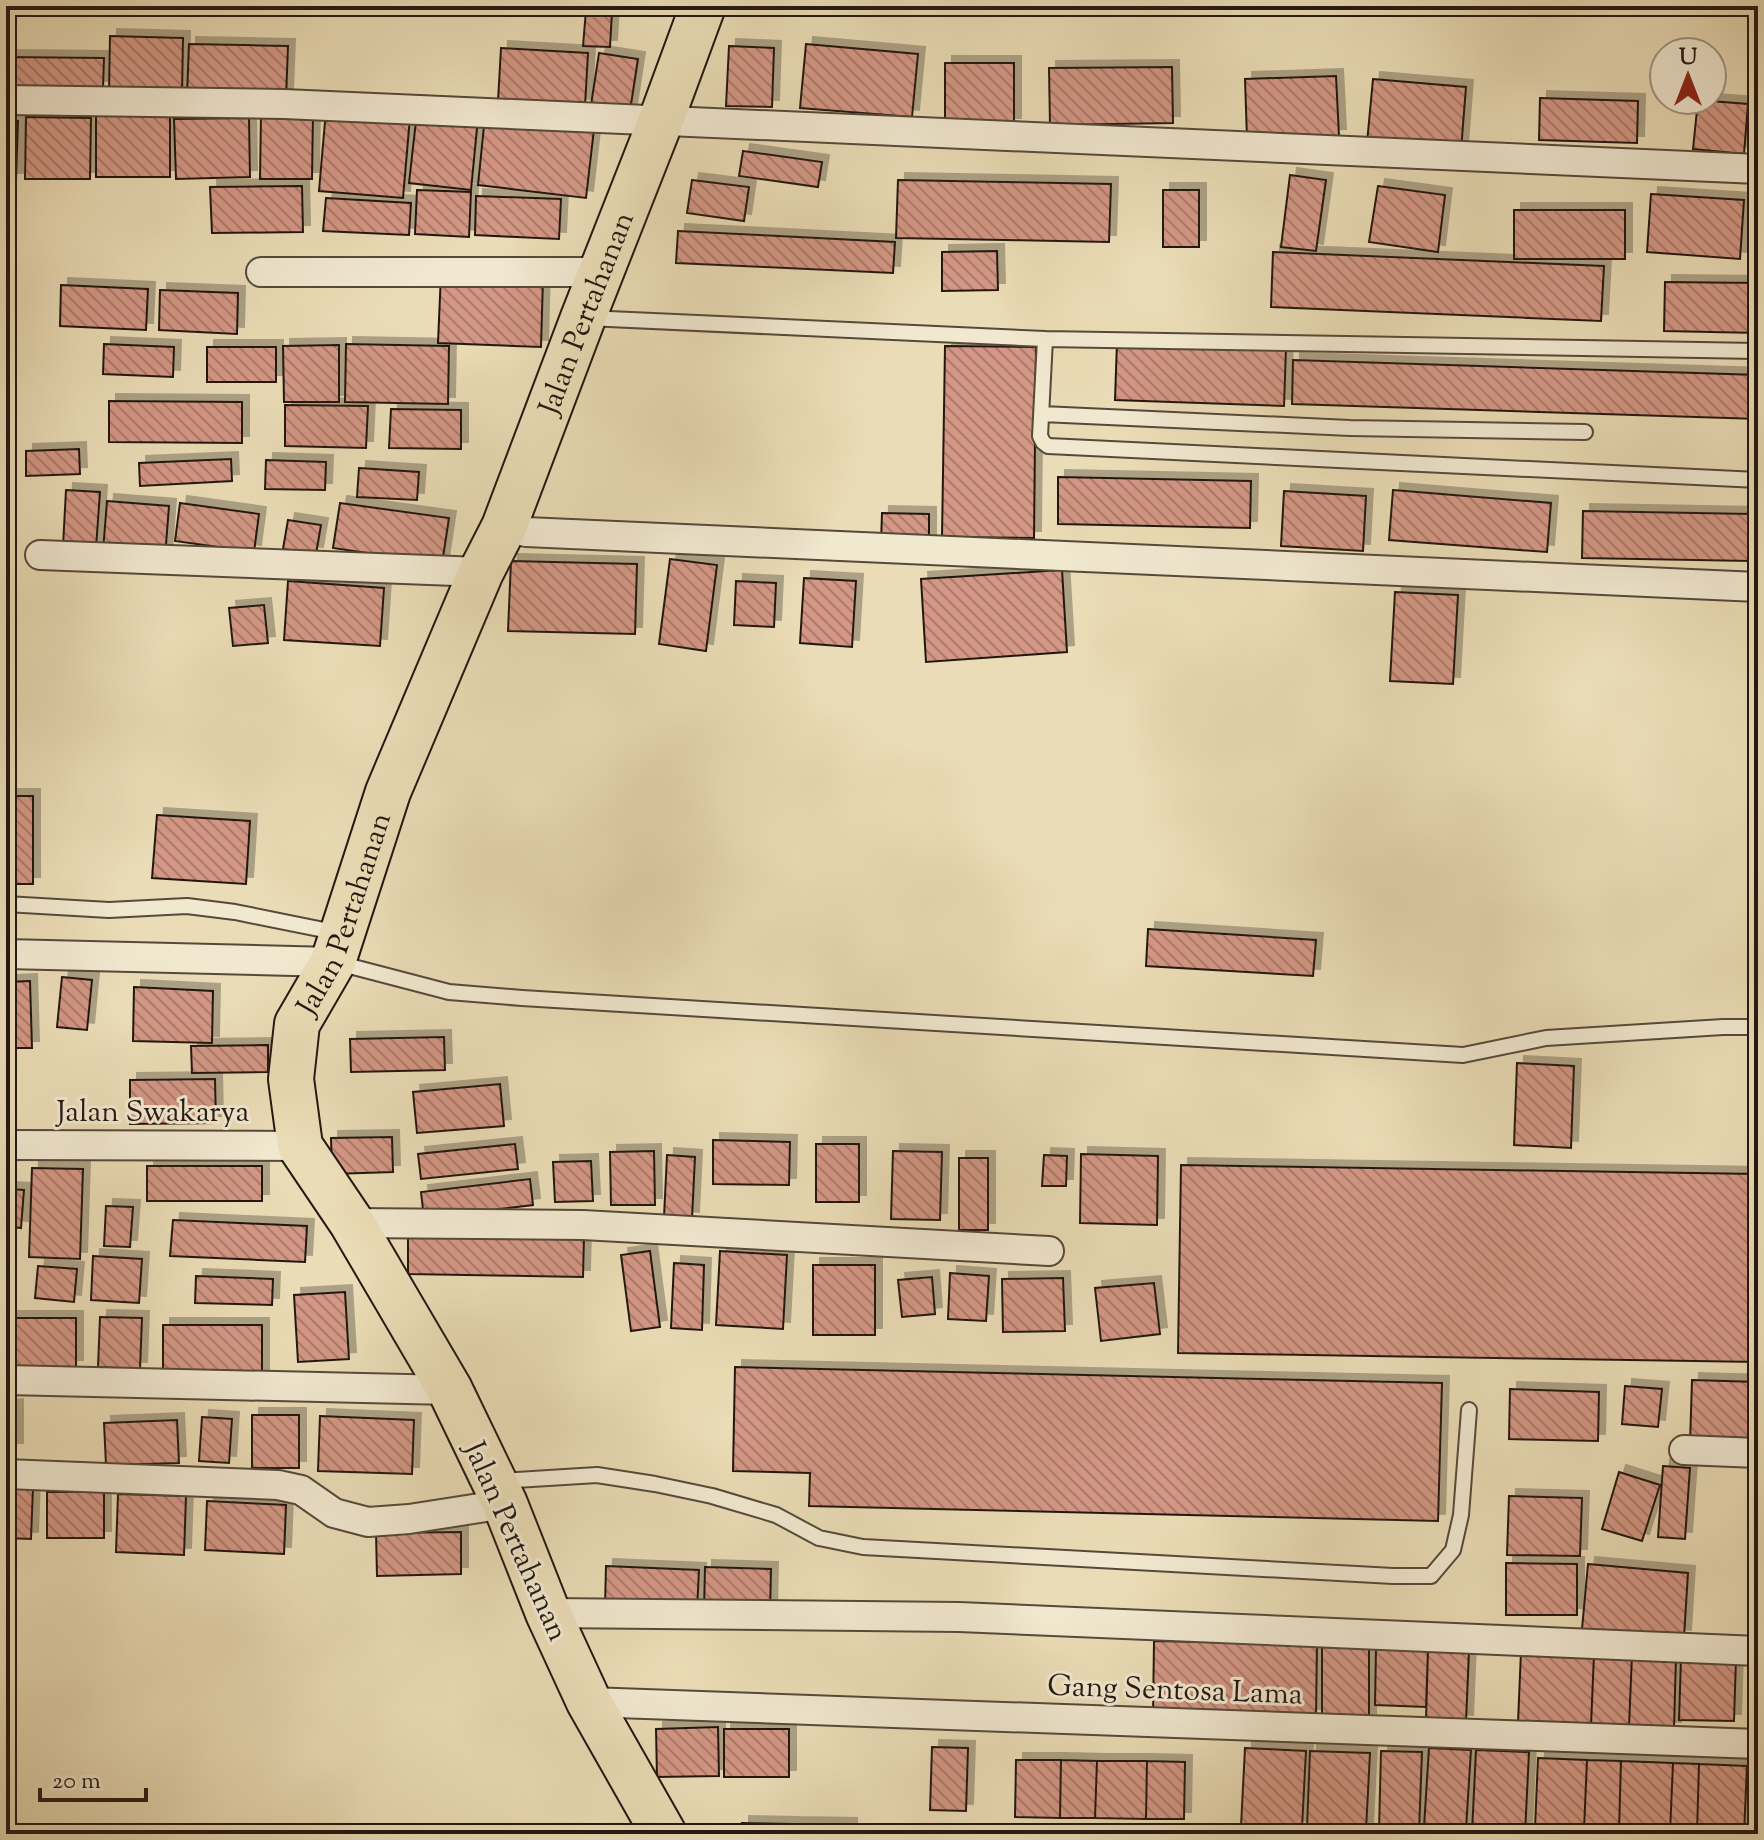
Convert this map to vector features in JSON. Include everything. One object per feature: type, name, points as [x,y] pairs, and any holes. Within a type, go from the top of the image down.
[{"type":"main road","name":"Jalan Pertahanan","points":[[664,1834],[589,1702],[548,1613],[500,1492],[450,1390],[352,1223],[300,1146],[291,1079],[297,1024],[338,948],[388,792],[481,572],[504,527],[702,8]]},
{"type":"street","points":[[6,100],[284,104],[1758,169]]},
{"type":"street","points":[[261,272],[601,272]]},
{"type":"street","points":[[504,527],[542,533],[1758,587]]},
{"type":"street","points":[[40,555],[481,572]]},
{"type":"street","points":[[6,954],[338,948]]},
{"type":"street","name":"Jalan Swakarya","points":[[6,1145],[300,1146]]},
{"type":"street","points":[[352,1223],[583,1225],[1049,1251]]},
{"type":"street","points":[[6,1380],[450,1390]]},
{"type":"street","points":[[1684,1450],[1758,1453]]},
{"type":"street","points":[[6,1474],[278,1485],[301,1490],[334,1513],[368,1522],[409,1519],[500,1492]]},
{"type":"street","points":[[548,1613],[959,1617],[1758,1651]]},
{"type":"street","name":"Gang Sentosa Lama","points":[[589,1702],[1758,1744]]},
{"type":"lane","points":[[659,6],[702,8]]},
{"type":"lane","points":[[583,318],[1045,339],[1758,351]]},
{"type":"lane","points":[[1045,339],[1040,436],[1048,446],[1758,480]]},
{"type":"lane","points":[[1042,414],[1350,428],[1585,432]]},
{"type":"lane","points":[[6,904],[109,910],[187,906],[235,912],[449,992],[522,998],[1463,1055],[1546,1038],[1758,1027]]},
{"type":"lane","points":[[500,1492],[597,1475],[712,1496],[776,1515],[819,1538],[863,1547],[1431,1576],[1453,1550],[1461,1515],[1469,1410]]},
{"type":"building","points":[[586,10],[612,12],[610,47],[583,46]]},
{"type":"building","points":[[110,36],[183,38],[182,94],[109,91]]},
{"type":"building","points":[[189,44],[288,46],[286,98],[187,96]]},
{"type":"building","points":[[806,44],[918,54],[912,117],[800,108]]},
{"type":"building","points":[[729,46],[774,48],[772,107],[726,106]]},
{"type":"building","points":[[501,48],[588,53],[585,106],[498,101]]},
{"type":"building","points":[[599,53],[638,59],[630,111],[591,105]]},
{"type":"building","points":[[6,57],[104,58],[103,88],[6,86]]},
{"type":"building","points":[[945,63],[1014,63],[1014,125],[945,125]]},
{"type":"building","points":[[1172,67],[1173,123],[1050,125],[1049,68]]},
{"type":"building","points":[[1336,76],[1339,136],[1247,139],[1245,79]]},
{"type":"building","points":[[1373,79],[1466,87],[1461,150],[1367,143]]},
{"type":"building","points":[[1540,98],[1638,101],[1637,143],[1539,140]]},
{"type":"building","points":[[1728,102],[1748,104],[1744,154],[1693,149],[1696,116],[1728,116]]},
{"type":"building","points":[[326,110],[410,117],[403,198],[319,191]]},
{"type":"building","points":[[417,112],[478,118],[471,190],[409,183]]},
{"type":"building","points":[[261,113],[313,113],[312,179],[260,179]]},
{"type":"building","points":[[96,116],[170,116],[170,177],[96,177]]},
{"type":"building","points":[[485,116],[594,129],[586,198],[478,185]]},
{"type":"building","points":[[26,117],[91,118],[90,179],[25,179]]},
{"type":"building","points":[[249,118],[250,177],[176,179],[174,119]]},
{"type":"building","points":[[6,120],[18,121],[16,180],[6,180]]},
{"type":"building","points":[[743,151],[822,162],[818,187],[739,176]]},
{"type":"building","points":[[1290,175],[1326,180],[1316,251],[1281,247]]},
{"type":"building","points":[[692,180],[749,187],[744,221],[687,213]]},
{"type":"building","points":[[898,180],[1111,184],[1109,242],[896,238]]},
{"type":"building","points":[[302,186],[303,232],[212,233],[210,187]]},
{"type":"building","points":[[1378,186],[1445,195],[1438,252],[1369,242]]},
{"type":"building","points":[[417,190],[471,192],[469,237],[415,234]]},
{"type":"building","points":[[1163,190],[1199,190],[1199,247],[1163,247]]},
{"type":"building","points":[[1651,194],[1744,200],[1740,259],[1647,252]]},
{"type":"building","points":[[476,196],[561,199],[559,239],[475,235]]},
{"type":"building","points":[[326,198],[411,203],[409,235],[323,231]]},
{"type":"building","points":[[1514,210],[1625,210],[1625,259],[1514,259]]},
{"type":"building","points":[[678,231],[895,242],[893,273],[676,263]]},
{"type":"building","points":[[997,251],[998,290],[942,291],[942,252]]},
{"type":"building","points":[[1273,252],[1604,266],[1601,321],[1271,307]]},
{"type":"building","points":[[441,273],[543,278],[541,347],[438,343]]},
{"type":"building","points":[[1665,282],[1758,283],[1758,333],[1664,331]]},
{"type":"building","points":[[61,285],[148,289],[146,330],[60,326]]},
{"type":"building","points":[[160,290],[238,293],[237,334],[159,330]]},
{"type":"building","points":[[1117,342],[1286,348],[1284,406],[1115,400]]},
{"type":"building","points":[[104,344],[174,347],[173,377],[103,374]]},
{"type":"building","points":[[346,344],[449,346],[448,404],[345,402]]},
{"type":"building","points":[[339,345],[339,402],[284,402],[283,346]]},
{"type":"building","points":[[945,346],[1036,347],[1034,538],[942,537]]},
{"type":"building","points":[[207,347],[276,347],[276,382],[207,382]]},
{"type":"building","points":[[1293,360],[1758,375],[1758,419],[1292,404]]},
{"type":"building","points":[[109,401],[242,402],[242,443],[109,442]]},
{"type":"building","points":[[285,405],[368,406],[366,448],[285,446]]},
{"type":"building","points":[[391,409],[461,410],[461,449],[389,448]]},
{"type":"building","points":[[79,449],[80,474],[26,476],[26,451]]},
{"type":"building","points":[[231,459],[232,481],[140,486],[139,463]]},
{"type":"building","points":[[266,460],[326,462],[325,490],[265,489]]},
{"type":"building","points":[[359,468],[419,472],[417,500],[357,497]]},
{"type":"building","points":[[1058,477],[1251,481],[1250,528],[1058,524]]},
{"type":"building","points":[[66,490],[100,492],[96,548],[63,546]]},
{"type":"building","points":[[1393,490],[1551,503],[1547,552],[1389,540]]},
{"type":"building","points":[[1284,491],[1366,496],[1363,551],[1281,546]]},
{"type":"building","points":[[107,501],[169,506],[165,557],[103,551]]},
{"type":"building","points":[[180,503],[259,514],[254,552],[175,541]]},
{"type":"building","points":[[340,503],[449,518],[442,564],[333,548]]},
{"type":"building","points":[[1583,511],[1752,514],[1751,561],[1582,558]]},
{"type":"building","points":[[882,513],[929,514],[929,544],[881,543]]},
{"type":"building","points":[[288,520],[321,525],[316,554],[283,549]]},
{"type":"building","points":[[670,559],[717,565],[706,651],[659,644]]},
{"type":"building","points":[[511,561],[637,564],[635,634],[508,631]]},
{"type":"building","points":[[1062,570],[1067,652],[926,662],[921,579]]},
{"type":"building","points":[[804,578],[856,581],[852,647],[800,643]]},
{"type":"building","points":[[288,581],[384,588],[380,646],[284,640]]},
{"type":"building","points":[[736,581],[776,583],[774,627],[734,625]]},
{"type":"building","points":[[1395,592],[1458,595],[1453,684],[1390,681]]},
{"type":"building","points":[[264,605],[268,643],[233,646],[229,608]]},
{"type":"building","points":[[6,796],[33,796],[33,884],[6,884]]},
{"type":"building","points":[[157,815],[250,821],[246,884],[152,878]]},
{"type":"building","points":[[1148,929],[1316,940],[1313,976],[1146,966]]},
{"type":"building","points":[[62,977],[92,980],[87,1030],[57,1027]]},
{"type":"building","points":[[30,981],[32,1048],[6,1048],[6,982]]},
{"type":"building","points":[[134,987],[213,991],[212,1043],[133,1041]]},
{"type":"building","points":[[444,1037],[445,1070],[351,1072],[350,1039]]},
{"type":"building","points":[[268,1045],[268,1072],[192,1073],[191,1046]]},
{"type":"building","points":[[1517,1063],[1574,1066],[1571,1148],[1514,1145]]},
{"type":"building","points":[[215,1079],[216,1123],[130,1124],[130,1080]]},
{"type":"building","points":[[500,1084],[504,1126],[417,1133],[413,1092]]},
{"type":"building","points":[[392,1137],[393,1172],[332,1174],[331,1138]]},
{"type":"building","points":[[713,1140],[790,1142],[789,1185],[713,1184]]},
{"type":"building","points":[[515,1144],[518,1169],[421,1179],[418,1154]]},
{"type":"building","points":[[816,1144],[859,1144],[859,1202],[816,1202]]},
{"type":"building","points":[[654,1151],[655,1205],[611,1205],[610,1152]]},
{"type":"building","points":[[893,1151],[942,1152],[940,1220],[891,1219]]},
{"type":"building","points":[[1081,1154],[1158,1156],[1157,1225],[1080,1223]]},
{"type":"building","points":[[667,1155],[695,1157],[692,1219],[664,1217]]},
{"type":"building","points":[[1044,1155],[1067,1156],[1066,1186],[1042,1186]]},
{"type":"building","points":[[959,1158],[988,1158],[988,1230],[959,1230]]},
{"type":"building","points":[[591,1161],[593,1201],[555,1202],[553,1162]]},
{"type":"building","points":[[1181,1165],[1758,1174],[1758,1362],[1178,1353]]},
{"type":"building","points":[[147,1166],[262,1166],[262,1201],[147,1201]]},
{"type":"building","points":[[32,1168],[83,1169],[80,1259],[29,1257]]},
{"type":"building","points":[[530,1179],[533,1205],[424,1218],[421,1192]]},
{"type":"building","points":[[6,1189],[24,1190],[21,1228],[6,1226]]},
{"type":"building","points":[[106,1206],[133,1207],[130,1247],[104,1246]]},
{"type":"building","points":[[173,1220],[307,1226],[305,1262],[170,1256]]},
{"type":"building","points":[[408,1235],[584,1237],[583,1277],[408,1274]]},
{"type":"building","points":[[650,1251],[660,1327],[631,1331],[621,1255]]},
{"type":"building","points":[[720,1251],[787,1255],[783,1329],[716,1325]]},
{"type":"building","points":[[93,1256],[142,1259],[139,1303],[91,1300]]},
{"type":"building","points":[[674,1263],[704,1265],[702,1330],[671,1328]]},
{"type":"building","points":[[813,1265],[875,1265],[875,1335],[813,1335]]},
{"type":"building","points":[[38,1266],[77,1269],[74,1302],[35,1298]]},
{"type":"building","points":[[950,1273],[989,1276],[986,1321],[948,1319]]},
{"type":"building","points":[[196,1276],[273,1279],[272,1305],[195,1303]]},
{"type":"building","points":[[932,1277],[935,1314],[902,1317],[898,1280]]},
{"type":"building","points":[[1063,1278],[1065,1331],[1003,1332],[1002,1279]]},
{"type":"building","points":[[1154,1283],[1160,1334],[1101,1341],[1095,1288]]},
{"type":"building","points":[[345,1292],[349,1359],[298,1362],[294,1295]]},
{"type":"building","points":[[100,1317],[142,1318],[140,1369],[98,1367]]},
{"type":"building","points":[[8,1318],[76,1318],[76,1367],[8,1367]]},
{"type":"building","points":[[163,1325],[262,1325],[262,1381],[163,1381]]},
{"type":"building","points":[[735,1367],[1442,1383],[1438,1521],[809,1506],[810,1473],[733,1471]]},
{"type":"building","points":[[1692,1380],[1758,1382],[1758,1446],[1690,1444]]},
{"type":"building","points":[[1625,1386],[1662,1389],[1658,1427],[1622,1424]]},
{"type":"building","points":[[1510,1389],[1599,1392],[1598,1441],[1509,1439]]},
{"type":"building","points":[[16,1406],[16,1450],[6,1450],[6,1407]]},
{"type":"building","points":[[252,1415],[299,1415],[299,1468],[252,1468]]},
{"type":"building","points":[[320,1416],[414,1420],[412,1474],[318,1471]]},
{"type":"building","points":[[202,1417],[232,1419],[229,1463],[199,1461]]},
{"type":"building","points":[[177,1420],[179,1463],[106,1465],[104,1423]]},
{"type":"building","points":[[1663,1466],[1690,1468],[1685,1539],[1658,1537]]},
{"type":"building","points":[[1619,1472],[1660,1485],[1642,1541],[1602,1529]]},
{"type":"building","points":[[6,1487],[33,1488],[31,1539],[6,1538]]},
{"type":"building","points":[[47,1492],[104,1492],[104,1538],[47,1538]]},
{"type":"building","points":[[118,1494],[186,1496],[184,1555],[116,1552]]},
{"type":"building","points":[[1509,1496],[1582,1498],[1580,1556],[1507,1555]]},
{"type":"building","points":[[207,1501],[286,1505],[284,1554],[205,1550]]},
{"type":"building","points":[[461,1532],[461,1574],[377,1576],[376,1533]]},
{"type":"building","points":[[1506,1563],[1577,1564],[1577,1615],[1506,1615]]},
{"type":"building","points":[[1588,1564],[1688,1573],[1684,1637],[1582,1629]]},
{"type":"building","points":[[606,1566],[699,1570],[697,1610],[605,1607]]},
{"type":"building","points":[[705,1567],[771,1569],[770,1613],[704,1611]]},
{"type":"building","points":[[1154,1641],[1317,1644],[1316,1716],[1153,1713]]},
{"type":"building","points":[[1322,1646],[1369,1647],[1369,1720],[1322,1719]]},
{"type":"building","points":[[1376,1648],[1428,1650],[1426,1707],[1375,1705]]},
{"type":"building","points":[[1428,1650],[1469,1651],[1466,1722],[1426,1720]]},
{"type":"building","points":[[1521,1651],[1594,1654],[1591,1726],[1518,1723]]},
{"type":"building","points":[[1594,1654],[1632,1655],[1629,1727],[1591,1726]]},
{"type":"building","points":[[1632,1655],[1676,1657],[1674,1729],[1629,1727]]},
{"type":"building","points":[[1681,1658],[1736,1659],[1734,1721],[1679,1720]]},
{"type":"building","points":[[718,1727],[719,1776],[657,1777],[656,1729]]},
{"type":"building","points":[[724,1729],[789,1729],[789,1777],[724,1777]]},
{"type":"building","points":[[932,1747],[968,1748],[966,1811],[930,1810]]},
{"type":"building","points":[[1245,1748],[1306,1751],[1302,1828],[1241,1826]]},
{"type":"building","points":[[1429,1748],[1471,1750],[1466,1829],[1424,1827]]},
{"type":"building","points":[[1476,1750],[1529,1752],[1525,1834],[1472,1832]]},
{"type":"building","points":[[1310,1751],[1370,1753],[1366,1830],[1307,1828]]},
{"type":"building","points":[[1381,1751],[1422,1752],[1419,1832],[1379,1831]]},
{"type":"building","points":[[1538,1758],[1587,1760],[1584,1830],[1535,1828]]},
{"type":"building","points":[[1016,1760],[1061,1760],[1060,1818],[1015,1817]]},
{"type":"building","points":[[1061,1760],[1097,1761],[1095,1818],[1060,1818]]},
{"type":"building","points":[[1587,1760],[1621,1761],[1619,1831],[1584,1830]]},
{"type":"building","points":[[1097,1761],[1147,1761],[1146,1819],[1095,1818]]},
{"type":"building","points":[[1147,1761],[1185,1762],[1184,1819],[1146,1819]]},
{"type":"building","points":[[1621,1761],[1673,1763],[1670,1833],[1619,1831]]},
{"type":"building","points":[[1673,1763],[1699,1764],[1697,1834],[1670,1833]]},
{"type":"building","points":[[1699,1764],[1747,1766],[1744,1834],[1697,1834]]},
{"type":"building","points":[[1751,1764],[1758,1764],[1758,1834],[1751,1834]]},
{"type":"building","points":[[742,1823],[792,1824],[791,1834],[742,1834]]},
{"type":"building","points":[[792,1824],[850,1825],[850,1834],[791,1834]]}]
